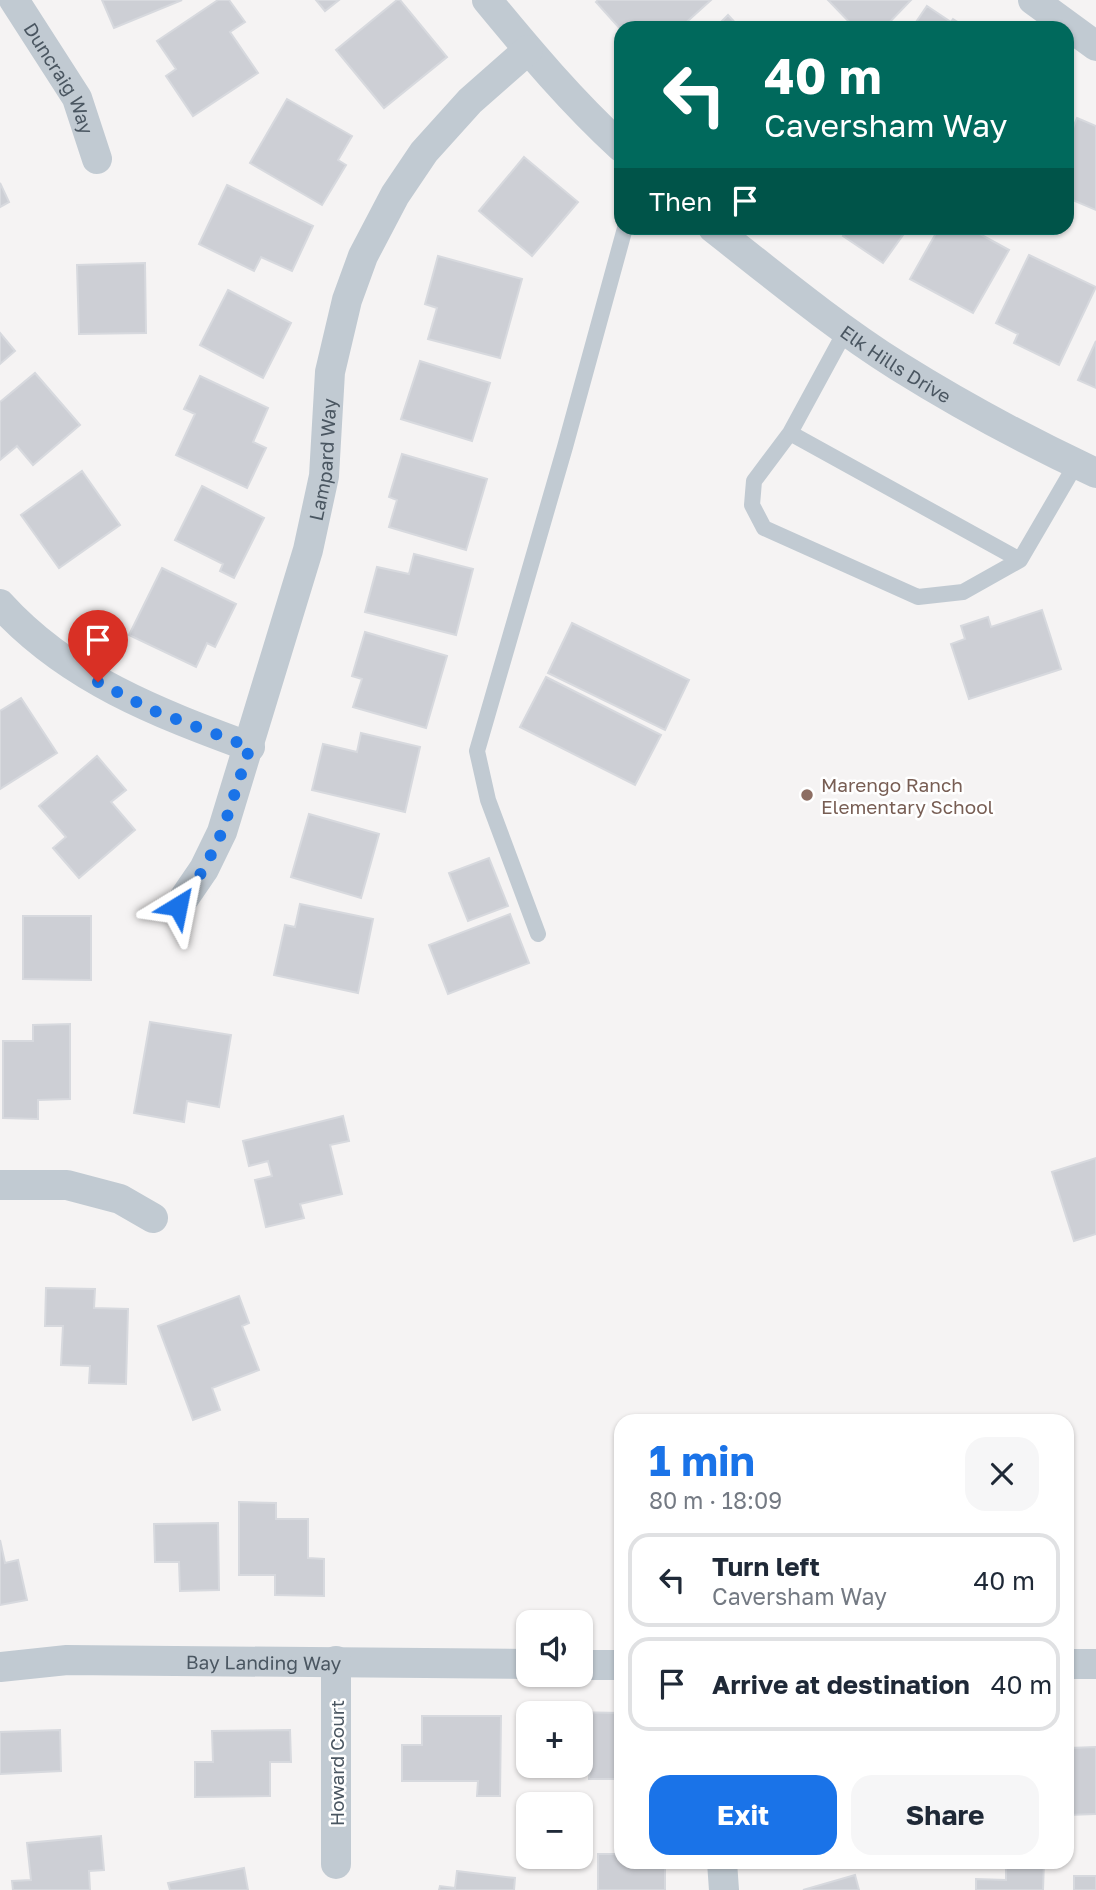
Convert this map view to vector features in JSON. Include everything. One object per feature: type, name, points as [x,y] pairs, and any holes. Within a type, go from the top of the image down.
[{"type":"street","points":[[0,8],[12,0]]},
{"type":"street","name":"Duncraig Way","points":[[12,0],[77,98],[97,159]]},
{"type":"street","points":[[487,0],[528,50],[594,122],[614,140]]},
{"type":"street","points":[[1033,0],[1062,21]]},
{"type":"street","points":[[1074,30],[1096,46]]},
{"type":"street","name":"Lampard Way","points":[[178,906],[204,869],[222,832],[308,550],[324,476],[330,372],[347,300],[363,256],[396,195],[424,152],[470,101],[528,50]]},
{"type":"street","name":"Elk Hills Drive","points":[[722,235],[896,365],[993,424],[1086,468]]},
{"type":"street","points":[[0,604],[55,653],[98,682],[152,710],[250,747]]},
{"type":"street","points":[[0,1185],[67,1185],[120,1199],[153,1218]]},
{"type":"street","name":"Bay Landing Way","points":[[0,1667],[67,1660],[516,1664]]},
{"type":"street","name":"Howard Court","points":[[336,1661],[336,1864]]},
{"type":"street","points":[[1074,1664],[1096,1664]]},
{"type":"street","points":[[593,1665],[614,1665]]},
{"type":"street","points":[[722,1869],[724,1890]]},
{"type":"lane","points":[[538,934],[488,800],[477,751],[623,235]]},
{"type":"lane","points":[[846,330],[790,433],[754,481],[752,505],[764,528],[918,597],[963,592],[1020,560],[1086,468]]},
{"type":"lane","points":[[790,433],[1020,560]]},
{"type":"building","points":[[102,0],[182,0],[114,28]]},
{"type":"building","points":[[218,0],[229,0],[245,22],[230,32],[258,73],[193,116],[166,76],[176,69],[157,41]]},
{"type":"building","points":[[316,0],[339,0],[325,11]]},
{"type":"building","points":[[400,0],[447,57],[384,108],[336,50]]},
{"type":"building","points":[[711,0],[688,21],[614,22],[596,2]]},
{"type":"building","points":[[828,0],[911,0],[891,21],[848,21]]},
{"type":"building","points":[[927,6],[950,21],[917,21]]},
{"type":"building","points":[[728,15],[734,21],[722,21]]},
{"type":"building","points":[[287,99],[352,136],[338,160],[346,165],[322,205],[250,163]]},
{"type":"building","points":[[1077,118],[1096,126],[1096,210],[1074,201],[1074,125]]},
{"type":"building","points":[[524,157],[578,202],[532,256],[479,211]]},
{"type":"building","points":[[0,183],[9,202],[0,207]]},
{"type":"building","points":[[227,185],[313,226],[292,271],[261,257],[254,271],[199,244]]},
{"type":"building","points":[[844,235],[903,235],[883,263]]},
{"type":"building","points":[[935,235],[982,235],[1009,250],[973,313],[910,279]]},
{"type":"building","points":[[1029,255],[1096,287],[1059,365],[1014,343],[1018,334],[996,323]]},
{"type":"building","points":[[438,256],[522,279],[500,358],[428,339],[437,308],[425,304]]},
{"type":"building","points":[[145,263],[146,333],[79,334],[77,265]]},
{"type":"building","points":[[228,290],[291,323],[263,378],[200,345]]},
{"type":"building","points":[[0,333],[15,351],[0,364]]},
{"type":"building","points":[[1096,341],[1096,388],[1078,380]]},
{"type":"building","points":[[420,361],[490,383],[472,441],[401,419]]},
{"type":"building","points":[[35,373],[80,425],[33,465],[17,446],[0,460],[0,402]]},
{"type":"building","points":[[200,376],[268,408],[253,442],[266,448],[247,488],[176,455],[195,414],[184,409]]},
{"type":"building","points":[[402,454],[487,479],[466,550],[389,527],[397,500],[389,497]]},
{"type":"building","points":[[82,471],[120,525],[59,568],[21,515]]},
{"type":"building","points":[[202,486],[264,518],[234,578],[220,571],[223,564],[175,540]]},
{"type":"building","points":[[414,554],[473,569],[456,635],[365,612],[377,567],[409,574]]},
{"type":"building","points":[[162,568],[236,604],[215,647],[207,643],[196,667],[129,635]]},
{"type":"building","points":[[1042,610],[1061,669],[969,699],[951,644],[965,639],[961,626],[988,617],[991,627]]},
{"type":"building","points":[[572,623],[689,680],[665,730],[548,673]]},
{"type":"building","points":[[365,632],[447,656],[426,728],[353,707],[362,679],[352,676]]},
{"type":"building","points":[[546,677],[661,735],[635,785],[520,727]]},
{"type":"building","points":[[21,698],[57,753],[0,789],[0,711]]},
{"type":"building","points":[[361,733],[420,747],[405,812],[312,790],[323,744],[357,752]]},
{"type":"building","points":[[97,756],[126,790],[111,802],[135,830],[79,878],[53,848],[66,837],[39,806]]},
{"type":"building","points":[[309,814],[379,834],[361,898],[291,877]]},
{"type":"building","points":[[489,858],[508,906],[468,921],[449,873]]},
{"type":"building","points":[[300,904],[373,919],[358,993],[274,975],[285,925],[295,927]]},
{"type":"building","points":[[510,914],[529,963],[448,994],[429,945]]},
{"type":"building","points":[[23,916],[91,916],[91,980],[23,979]]},
{"type":"building","points":[[150,1022],[231,1035],[219,1107],[187,1101],[184,1122],[134,1113]]},
{"type":"building","points":[[70,1024],[70,1099],[38,1100],[38,1119],[3,1118],[3,1041],[33,1041],[33,1025]]},
{"type":"building","points":[[343,1116],[349,1141],[330,1145],[342,1194],[300,1204],[304,1218],[266,1227],[255,1180],[272,1176],[268,1161],[249,1166],[243,1141]]},
{"type":"building","points":[[1096,1158],[1096,1234],[1074,1241],[1052,1172]]},
{"type":"building","points":[[46,1288],[95,1289],[94,1308],[128,1309],[126,1384],[89,1383],[90,1366],[61,1365],[63,1326],[45,1326]]},
{"type":"building","points":[[239,1296],[249,1323],[242,1326],[259,1370],[212,1388],[220,1410],[193,1420],[158,1326]]},
{"type":"building","points":[[239,1502],[276,1503],[276,1519],[308,1519],[308,1558],[324,1559],[324,1596],[275,1595],[275,1575],[239,1575]]},
{"type":"building","points":[[218,1523],[219,1590],[180,1591],[179,1562],[155,1562],[154,1524]]},
{"type":"building","points":[[0,1540],[5,1563],[18,1560],[27,1600],[0,1605]]},
{"type":"building","points":[[593,1712],[614,1713],[614,1779],[589,1779],[593,1778]]},
{"type":"building","points":[[422,1716],[501,1716],[500,1796],[477,1796],[478,1781],[402,1781],[402,1745],[422,1745]]},
{"type":"building","points":[[60,1730],[61,1771],[0,1774],[0,1732]]},
{"type":"building","points":[[290,1730],[291,1762],[270,1762],[270,1796],[195,1797],[195,1762],[213,1762],[212,1731]]},
{"type":"building","points":[[1096,1747],[1096,1814],[1074,1815],[1074,1748]]},
{"type":"building","points":[[101,1836],[104,1870],[89,1871],[90,1890],[13,1890],[12,1881],[31,1880],[27,1843]]},
{"type":"building","points":[[598,1854],[614,1854],[614,1869],[665,1869],[665,1890],[598,1890]]},
{"type":"building","points":[[244,1868],[248,1890],[170,1890],[168,1883]]},
{"type":"building","points":[[1006,1869],[1044,1869],[1043,1890],[976,1890],[976,1879],[1006,1880]]},
{"type":"building","points":[[457,1871],[515,1878],[514,1890],[439,1890],[440,1886],[455,1888]]},
{"type":"building","points":[[855,1875],[859,1890],[803,1890]]},
{"type":"building","points":[[1074,1876],[1096,1876],[1096,1890],[1074,1890]]},
{"type":"place","name":"Marengo Ranch Elementary School","points":[[807,795]]},
{"type":"route","points":[[98,682],[152,710],[250,747],[222,832],[204,869],[178,906]]}]
